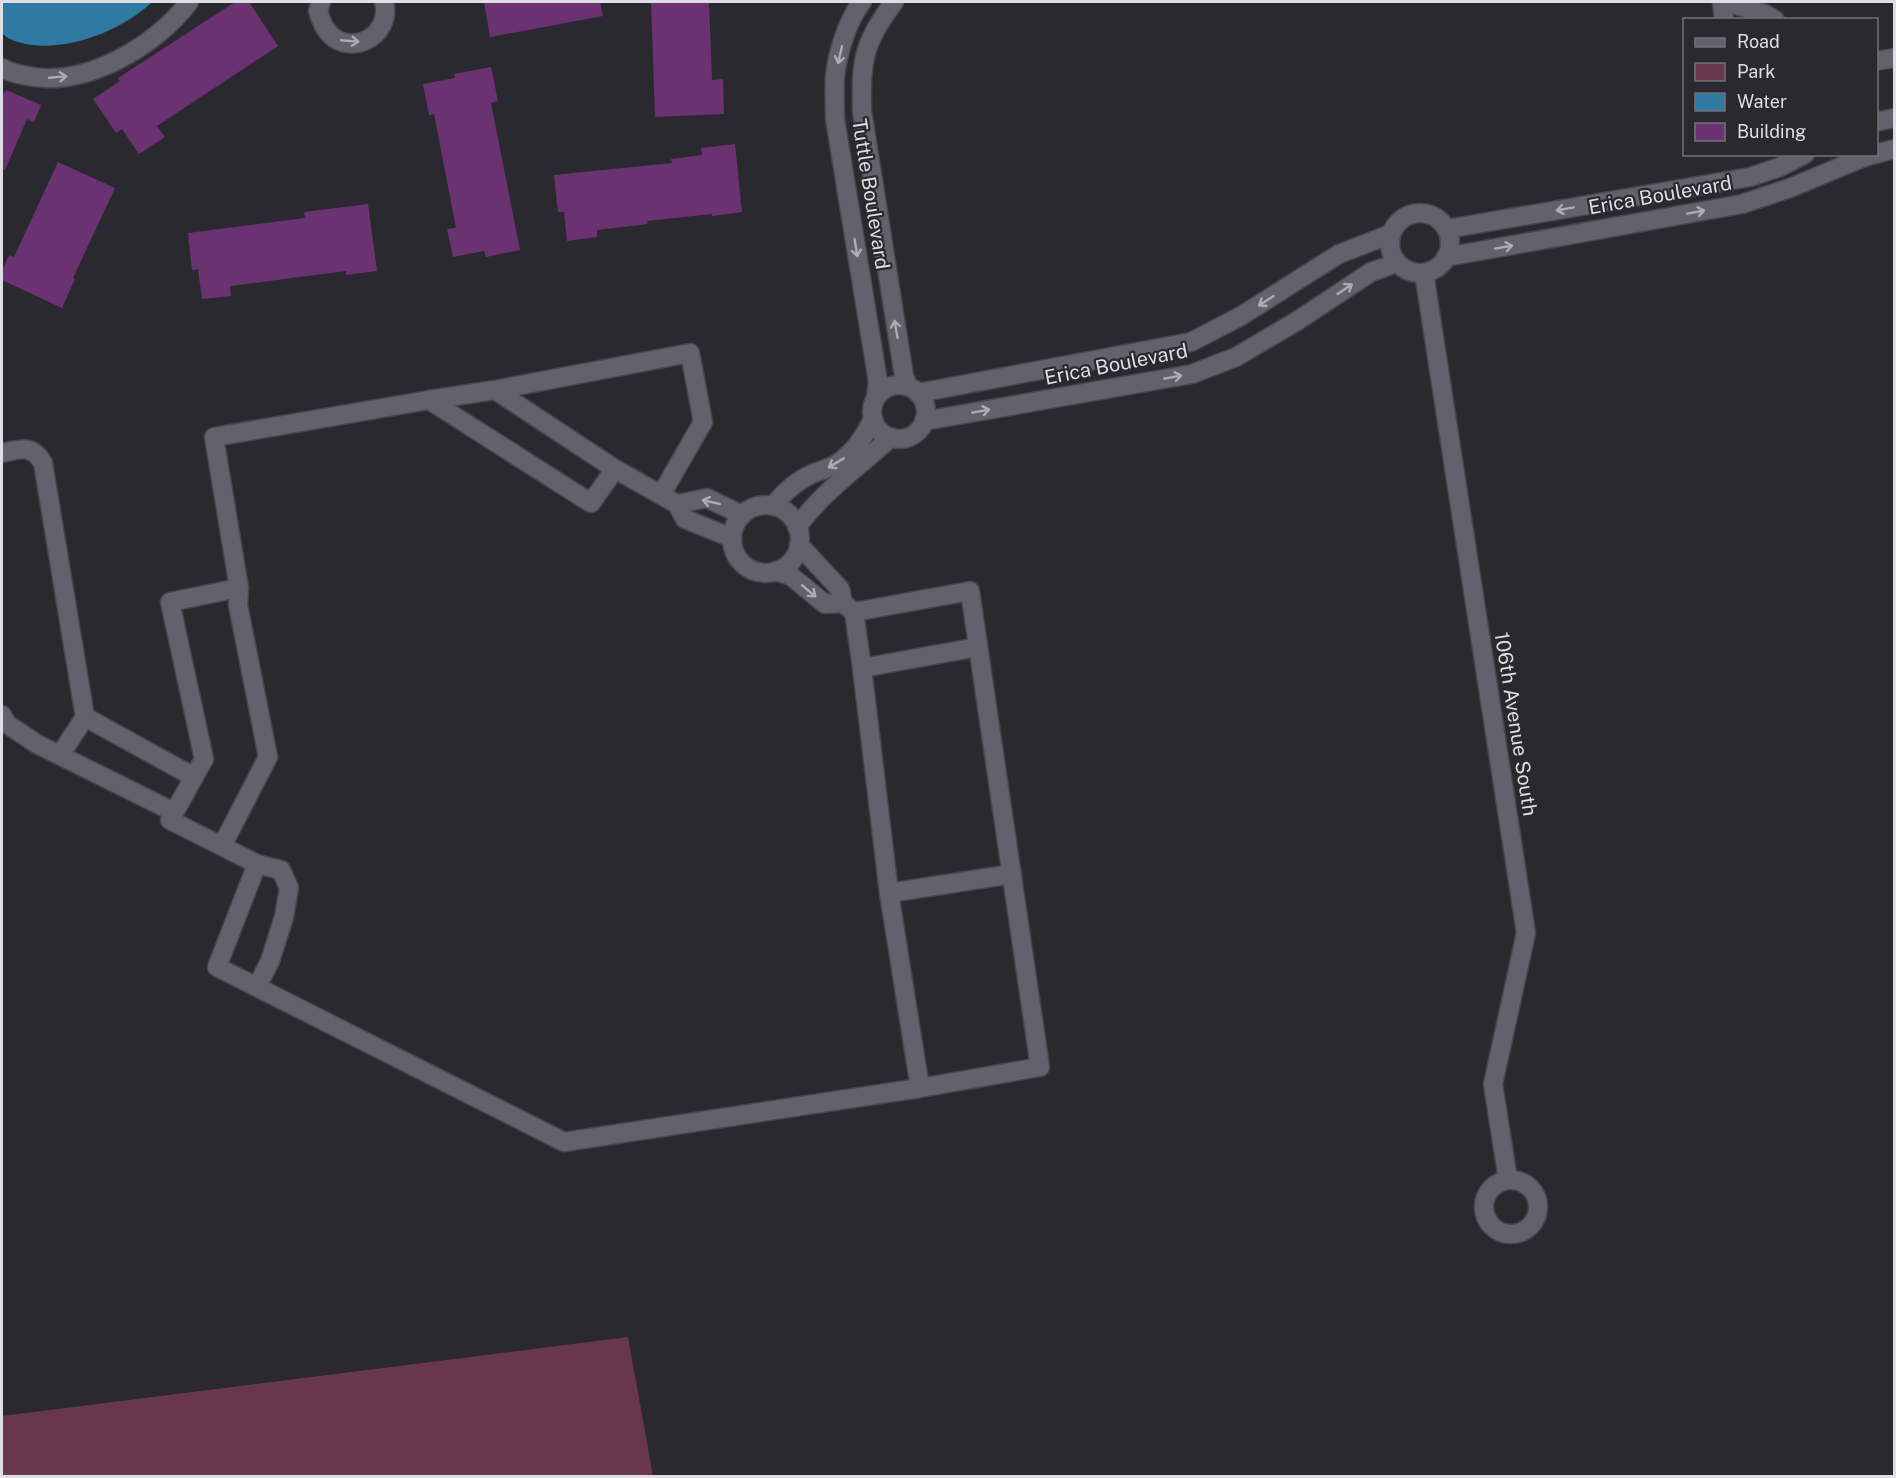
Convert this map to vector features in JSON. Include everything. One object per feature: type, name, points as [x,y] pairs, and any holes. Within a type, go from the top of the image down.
[{"type":"street","points":[[2,68],[8,72],[41,79],[78,75],[99,68],[141,46],[180,14],[189,2]]},
{"type":"street","points":[[314,5],[325,29],[333,37],[354,44],[374,36],[381,28],[385,18],[384,2]]},
{"type":"street","name":"Tuttle Boulevard","points":[[862,2],[855,10],[842,46],[835,76],[835,119],[878,382],[876,397]]},
{"type":"street","name":"Tuttle Boulevard","points":[[894,2],[867,43],[861,71],[861,111],[898,344],[904,376],[913,390]]},
{"type":"street","points":[[1722,2],[1724,18]]},
{"type":"street","points":[[1727,2],[1772,18]]},
{"type":"street","points":[[1878,61],[1894,57]]},
{"type":"street","points":[[1878,122],[1894,118]]},
{"type":"street","name":"Erica Boulevard","points":[[1878,153],[1894,149]]},
{"type":"street","name":"Erica Boulevard","points":[[1447,229],[1750,177],[1801,156]]},
{"type":"street","name":"Erica Boulevard","points":[[1446,257],[1742,204],[1790,188],[1869,156]]},
{"type":"street","points":[[1422,213],[1441,221],[1450,239],[1450,248],[1446,257],[1441,265],[1424,273],[1405,269],[1397,263],[1392,254],[1391,234],[1395,225],[1412,214],[1422,213]]},
{"type":"street","name":"Erica Boulevard","points":[[913,390],[1191,342],[1241,316],[1339,254],[1391,234]]},
{"type":"street","name":"Erica Boulevard","points":[[924,421],[1192,374],[1236,357],[1297,321],[1371,272],[1397,263]]},
{"type":"street","name":"106th Avenue South","points":[[1424,273],[1526,933],[1493,1084],[1508,1180]]},
{"type":"street","points":[[222,846],[268,758],[238,605],[238,588],[214,437],[495,390],[690,353],[703,422],[669,500]]},
{"type":"street","points":[[899,385],[913,390],[925,406],[924,421],[912,435],[904,438],[891,437],[879,430],[873,419],[872,405],[876,397],[890,386],[899,385]]},
{"type":"street","points":[[495,390],[615,469],[669,500],[686,519],[732,538]]},
{"type":"street","points":[[429,400],[591,503],[615,469]]},
{"type":"street","points":[[773,506],[784,493],[808,475],[836,464],[852,451],[863,439],[873,419]]},
{"type":"street","points":[[776,572],[794,558],[798,536],[809,511],[891,437]]},
{"type":"street","points":[[2,453],[24,448],[38,454],[43,463],[86,717],[60,755]]},
{"type":"street","points":[[669,500],[707,498],[742,515]]},
{"type":"street","points":[[257,864],[217,967],[564,1142],[920,1088],[1040,1067],[970,591],[848,607],[825,604],[791,576],[776,572],[754,571],[744,566],[736,557],[732,547],[732,538],[735,525],[742,515],[762,506],[773,506],[792,518],[798,536],[840,589],[848,607],[862,668],[889,893],[920,1088]]},
{"type":"street","points":[[238,588],[170,602],[204,759],[170,820],[257,864],[281,870],[289,888],[284,917],[270,960],[257,987]]},
{"type":"street","points":[[862,668],[978,647]]},
{"type":"street","points":[[2,715],[7,724],[37,744],[174,812]]},
{"type":"street","points":[[86,717],[194,777]]},
{"type":"street","points":[[889,893],[1012,873]]},
{"type":"green space","points":[[628,1337],[653,1476],[2,1476],[2,1416]]},
{"type":"water","points":[[2,2],[152,2],[124,23],[89,38],[71,43],[35,45],[9,39],[2,33]]},
{"type":"building","points":[[235,2],[249,2],[278,46],[157,126],[165,137],[139,154],[122,129],[116,133],[93,99],[120,81],[118,78]]},
{"type":"building","points":[[484,2],[600,2],[603,16],[490,37]]},
{"type":"building","points":[[651,2],[709,2],[712,80],[723,79],[724,114],[655,117]]},
{"type":"building","points":[[491,67],[498,101],[491,103],[520,250],[486,257],[484,251],[453,257],[447,229],[456,228],[434,114],[429,115],[423,84],[455,78],[454,74]]},
{"type":"building","points":[[6,90],[41,105],[34,122],[27,119],[5,170],[2,169],[2,94]]},
{"type":"building","points":[[735,144],[742,212],[647,221],[648,224],[597,230],[597,237],[567,241],[564,212],[558,212],[554,175],[672,163],[671,159],[702,155],[701,148]]},
{"type":"building","points":[[58,162],[115,188],[73,278],[75,279],[62,308],[2,280],[2,271],[9,255],[14,257]]},
{"type":"building","points":[[368,204],[377,271],[346,275],[346,271],[230,286],[231,296],[202,299],[198,269],[192,270],[188,233],[305,218],[304,212]]}]
